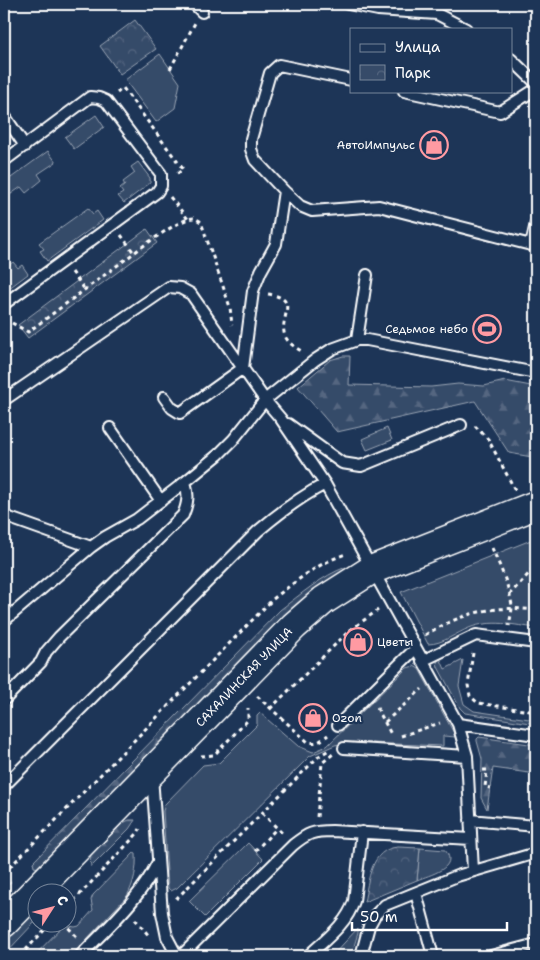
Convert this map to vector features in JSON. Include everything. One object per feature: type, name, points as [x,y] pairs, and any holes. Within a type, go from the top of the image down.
[{"type":"main road","name":"САХАЛИНСКАЯ УЛИЦА","points":[[4,923],[151,772],[252,694],[294,626],[366,560],[526,498]]},
{"type":"lane","points":[[194,4],[202,12]]},
{"type":"lane","points":[[348,4],[378,10],[437,14],[464,28]]},
{"type":"lane","points":[[512,60],[536,82]]},
{"type":"lane","points":[[350,80],[280,65],[270,73],[250,149],[255,160],[300,206],[312,211],[379,206],[533,245],[536,223]]},
{"type":"lane","points":[[409,92],[500,112],[536,89]]},
{"type":"lane","points":[[4,161],[90,97],[100,98],[106,100],[161,174],[162,186],[157,192],[4,304]]},
{"type":"lane","points":[[4,115],[25,146]]},
{"type":"lane","points":[[164,397],[172,408],[180,413],[243,368],[253,291],[261,271],[276,244],[284,191]]},
{"type":"lane","points":[[357,340],[367,275]]},
{"type":"lane","points":[[4,400],[169,287],[180,288],[191,294],[265,400],[281,419],[325,484],[389,603],[456,721],[467,756],[473,871]]},
{"type":"lane","points":[[4,621],[91,547],[137,519],[186,482],[233,440],[265,400],[315,360],[332,349],[357,340],[367,340],[536,373]]},
{"type":"lane","points":[[281,419],[342,463],[361,466],[461,425]]},
{"type":"lane","points":[[110,428],[161,501]]},
{"type":"lane","points":[[4,700],[41,662],[46,652],[59,637],[183,515],[187,504],[188,492],[186,482]]},
{"type":"lane","points":[[4,786],[258,531],[278,514],[308,493],[325,484]]},
{"type":"lane","points":[[4,516],[91,547]]},
{"type":"lane","points":[[422,661],[476,635],[536,643]]},
{"type":"lane","points":[[338,725],[413,646]]},
{"type":"lane","points":[[456,721],[536,734]]},
{"type":"lane","points":[[344,748],[467,756]]},
{"type":"lane","points":[[151,772],[162,913],[167,936],[176,955],[293,844],[316,830],[471,838]]},
{"type":"lane","points":[[470,820],[536,826]]},
{"type":"lane","points":[[308,956],[345,920],[351,910],[354,901],[362,832]]},
{"type":"lane","points":[[362,956],[369,926],[375,915],[385,905],[457,876],[536,853]]},
{"type":"lane","points":[[80,956],[138,896],[148,882],[158,862]]},
{"type":"lane","points":[[416,893],[434,956]]},
{"type":"lane","points":[[491,956],[536,944]]},
{"type":"path","points":[[170,69],[202,12]]},
{"type":"path","points":[[118,92],[123,88],[184,169]]},
{"type":"path","points":[[4,318],[28,332],[154,238],[188,219],[195,218],[202,222],[230,307],[235,357]]},
{"type":"path","points":[[113,224],[134,253]]},
{"type":"path","points":[[64,260],[85,290]]},
{"type":"path","points":[[253,291],[280,296],[284,299],[287,306],[284,332],[286,338],[291,344],[315,360]]},
{"type":"path","points":[[461,425],[476,426],[488,439],[526,498]]},
{"type":"path","points":[[491,546],[499,563],[512,608],[506,639]]},
{"type":"path","points":[[4,873],[273,599],[304,575],[330,559],[366,560]]},
{"type":"path","points":[[509,595],[536,566]]},
{"type":"path","points":[[270,709],[349,632],[389,603]]},
{"type":"path","points":[[413,646],[439,627],[484,610],[512,608],[536,610]]},
{"type":"path","points":[[476,635],[468,685],[470,696],[478,703],[536,712]]},
{"type":"path","points":[[433,680],[385,722],[393,738],[456,721]]},
{"type":"path","points":[[252,694],[308,742],[315,744],[338,725]]},
{"type":"path","points":[[198,756],[214,755],[248,720],[252,694]]},
{"type":"path","points":[[162,913],[319,756],[333,749],[344,748]]},
{"type":"path","points":[[316,830],[322,763],[328,756],[344,748]]},
{"type":"path","points":[[485,787],[490,788]]},
{"type":"path","points":[[78,896],[137,834],[154,802]]},
{"type":"path","points":[[255,851],[277,828],[262,813]]},
{"type":"path","points":[[20,956],[43,932]]},
{"type":"green space","points":[[135,20],[156,49],[120,74],[100,46]]},
{"type":"green space","points":[[160,54],[180,83],[175,108],[156,122],[125,80]]},
{"type":"green space","points":[[96,115],[104,127],[74,149],[65,137]]},
{"type":"green space","points":[[48,151],[56,162],[38,174],[42,180],[26,193],[21,187],[4,199],[4,183]]},
{"type":"green space","points":[[138,162],[150,178],[150,183],[124,203],[118,196],[123,193],[120,189],[125,185],[123,182],[135,173],[131,167]]},
{"type":"green space","points":[[88,208],[93,214],[97,211],[103,220],[47,261],[40,251],[44,249],[39,243]]},
{"type":"green space","points":[[147,229],[157,243],[28,338],[18,325]]},
{"type":"green space","points":[[13,262],[18,268],[22,265],[28,274],[4,292],[4,269]]},
{"type":"green space","points":[[350,356],[349,385],[431,387],[458,384],[484,386],[505,381],[536,387],[536,464],[532,457],[509,453],[475,401],[337,432],[298,387],[330,360]]},
{"type":"green space","points":[[387,428],[392,440],[367,450],[362,439]]},
{"type":"green space","points":[[536,538],[536,628],[494,623],[477,625],[434,644],[428,644],[401,592]]},
{"type":"green space","points":[[346,567],[348,569],[315,590],[285,615],[39,868],[34,867],[33,862],[280,610],[320,580]]},
{"type":"green space","points":[[440,658],[445,669],[463,660],[459,686],[464,704],[474,711],[536,720],[536,724],[465,713],[460,708],[438,667],[437,662]]},
{"type":"green space","points":[[414,666],[419,669],[456,737],[443,736],[443,746],[347,742],[310,756],[177,888],[171,891],[168,888],[163,811],[165,804],[203,765],[219,763],[257,725],[257,716],[260,713],[298,746],[313,752],[327,746],[407,668]]},
{"type":"green space","points":[[479,737],[536,745],[536,774],[493,768],[487,809],[481,798],[482,759],[477,741]]},
{"type":"green space","points":[[135,820],[129,829],[91,867],[90,856],[123,823]]},
{"type":"green space","points":[[248,843],[263,859],[205,917],[189,901]]},
{"type":"green space","points":[[398,847],[420,848],[417,880],[364,902],[372,867],[376,859],[389,849]]},
{"type":"green space","points":[[420,848],[445,850],[449,856],[449,862],[441,870],[417,880]]},
{"type":"green space","points":[[134,853],[136,854],[133,881],[127,896],[71,956],[34,956],[57,932],[78,932],[78,926],[93,910],[91,900],[93,895]]},
{"type":"green space","points":[[28,918],[28,929],[4,955],[4,942]]},
{"type":"green space","points":[[358,928],[351,956],[332,956]]},
{"type":"place","name":"АвтоИмпульс","points":[[434,145]]},
{"type":"place","name":"Седьмое небо","points":[[487,329]]},
{"type":"place","name":"Цветы","points":[[358,642]]},
{"type":"place","name":"Ozon","points":[[313,718]]}]
